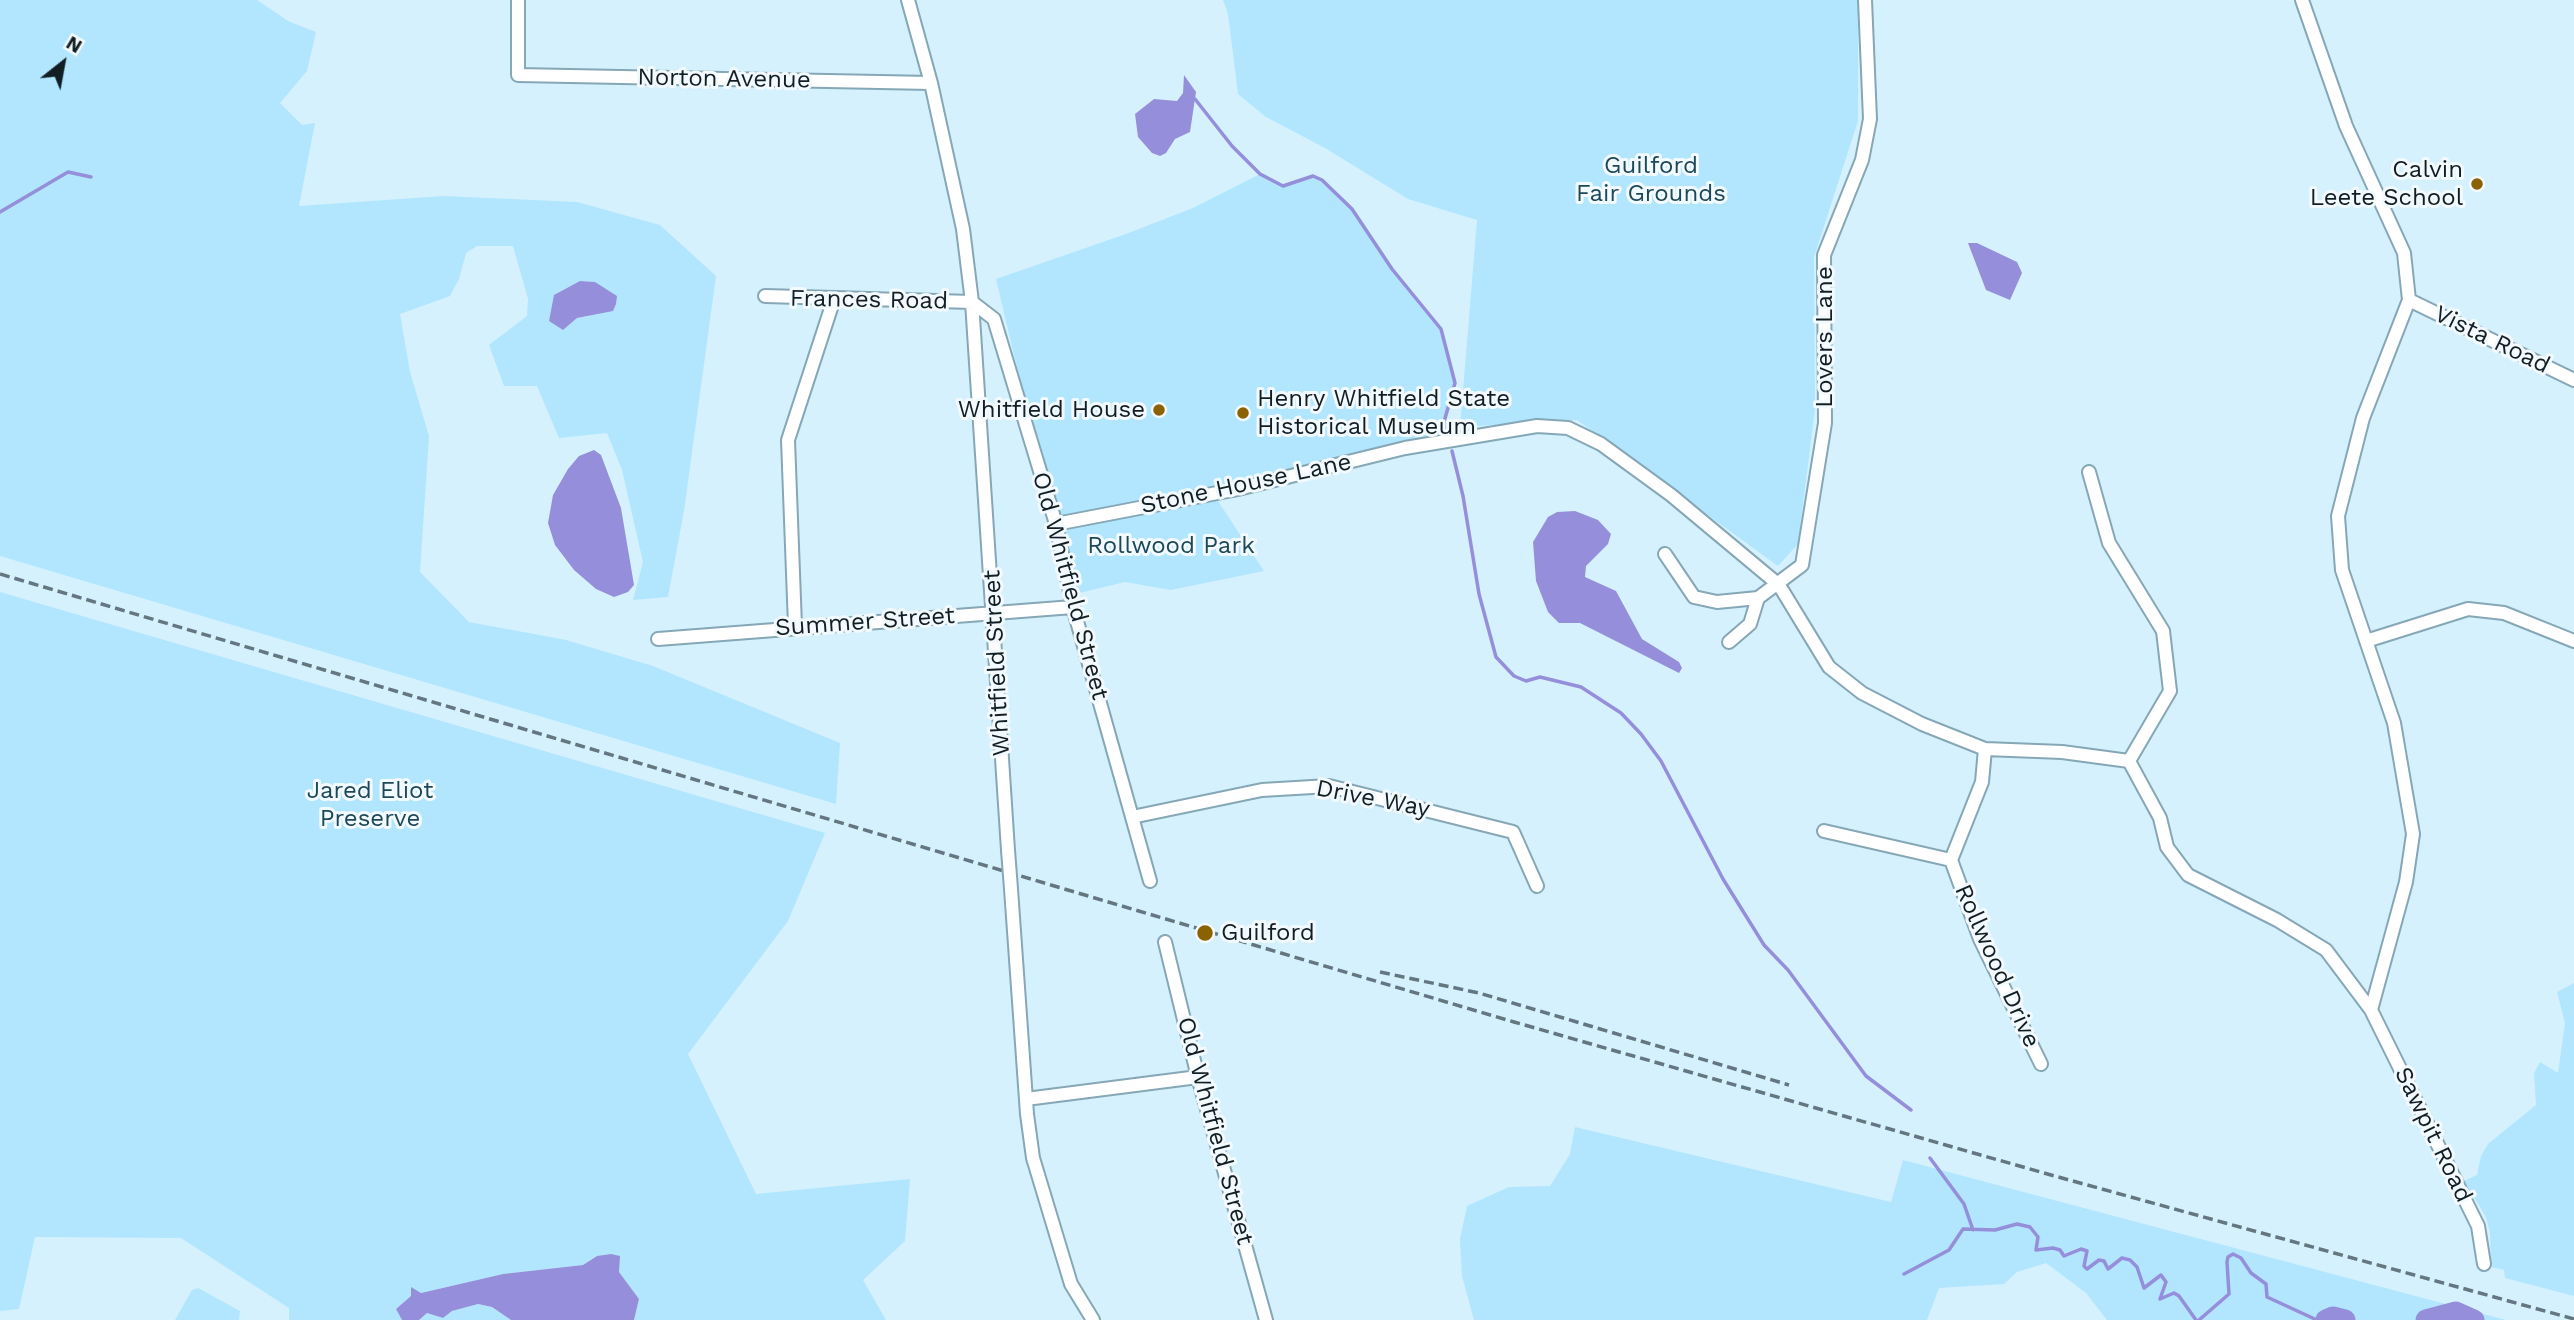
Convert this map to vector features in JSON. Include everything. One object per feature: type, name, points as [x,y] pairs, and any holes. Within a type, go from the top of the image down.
[{"type":"street","name":"Norton Avenue","points":[[518,0],[518,75],[931,83]]},
{"type":"street","name":"Whitfield Street","points":[[908,0],[931,83],[963,229],[972,302],[995,614],[1008,850],[1026,1099],[1033,1158],[1071,1284],[1093,1320]]},
{"type":"street","name":"Lovers Lane","points":[[1758,598],[1779,585],[1802,565],[1825,424],[1824,255],[1862,160],[1870,119],[1865,0]]},
{"type":"street","points":[[2302,0],[2346,126],[2404,254],[2409,300],[2363,418],[2338,516],[2342,570],[2394,723],[2413,834],[2406,882],[2371,1010]]},
{"type":"street","name":"Frances Road","points":[[765,296],[972,302]]},
{"type":"street","points":[[794,626],[788,440],[834,299]]},
{"type":"street","name":"Vista Road","points":[[2409,300],[2574,380]]},
{"type":"street","name":"Old Whitfield Street","points":[[972,302],[994,319],[999,331],[1056,524],[1073,607],[1150,881]]},
{"type":"street","name":"Stone House Lane","points":[[1056,524],[1238,489],[1405,448],[1537,426],[1568,429],[1601,444],[1671,495],[1779,585],[1829,667],[1874,699],[1922,724],[1985,749],[2062,752],[2130,761]]},
{"type":"street","points":[[2089,472],[2109,543],[2163,631],[2170,691],[2130,761],[2160,818],[2167,847],[2188,875],[2277,920],[2326,950],[2371,1010]]},
{"type":"street","points":[[1665,554],[1693,597],[1717,602],[1758,598],[1750,624],[1729,642]]},
{"type":"street","name":"Summer Street","points":[[658,639],[794,626],[1073,607]]},
{"type":"street","points":[[2365,641],[2468,610],[2504,613],[2574,641]]},
{"type":"street","name":"Rollwood Drive","points":[[1985,749],[1983,782],[1951,860],[1980,939],[2041,1063]]},
{"type":"street","name":"Drive Way","points":[[1132,817],[1262,790],[1329,786],[1513,832],[1537,886]]},
{"type":"street","points":[[1824,831],[1951,860]]},
{"type":"street","name":"Old Whitfield Street","points":[[1164,942],[1198,1077],[1266,1320]]},
{"type":"street","name":"Sawpit Road","points":[[2371,1010],[2478,1226],[2484,1264]]},
{"type":"street","points":[[1026,1099],[1198,1077]]},
{"type":"green space","points":[[0,0],[257,0],[288,21],[316,32],[307,71],[280,103],[302,125],[315,123],[299,206],[444,196],[577,202],[660,225],[716,276],[684,511],[668,597],[633,600],[643,562],[622,470],[607,433],[559,438],[537,386],[504,386],[489,345],[527,316],[528,299],[513,246],[477,246],[466,253],[459,279],[450,296],[400,314],[410,372],[429,436],[420,572],[469,622],[566,640],[653,666],[840,743],[836,804],[0,556]],"holes":[[[580,281],[595,282],[589,316],[577,318],[563,330],[549,320]]]},
{"type":"green space","name":"Guilford Fair Grounds","points":[[1223,0],[1858,0],[1858,121],[1814,257],[1815,409],[1798,544],[1778,566],[1577,420],[1460,427],[1477,220],[1408,199],[1325,148],[1266,117],[1238,94],[1228,14]]},
{"type":"green space","name":"Rollwood Park","points":[[1260,174],[1281,185],[1313,176],[1322,180],[1352,209],[1392,269],[1441,329],[1455,383],[1444,422],[1449,440],[1214,495],[1264,571],[1171,590],[1125,582],[1071,595],[996,279],[1193,208]]},
{"type":"green space","name":"Jared Eliot Preserve","points":[[0,592],[825,833],[788,921],[688,1054],[756,1194],[910,1179],[905,1241],[863,1280],[886,1320],[634,1320],[639,1299],[619,1272],[597,1256],[583,1265],[503,1274],[421,1293],[411,1288],[411,1296],[396,1309],[402,1320],[289,1320],[289,1308],[181,1238],[35,1237],[19,1309],[0,1311]]},
{"type":"green space","points":[[2574,983],[2574,1296],[2505,1278],[2504,1270],[2491,1267],[2490,1232],[2486,1217],[2464,1181],[2477,1175],[2481,1156],[2488,1144],[2536,1105],[2534,1073],[2540,1062],[2558,1073],[2565,1023],[2557,992]]},
{"type":"green space","points":[[1575,1127],[1891,1202],[1903,1160],[2506,1320],[2107,1320],[2086,1293],[2046,1263],[2017,1272],[2004,1284],[1939,1288],[1927,1320],[1474,1320],[1462,1276],[1460,1239],[1467,1206],[1509,1187],[1550,1186],[1570,1154]]},
{"type":"green space","points":[[198,1288],[240,1311],[239,1320],[175,1320],[192,1290]]},
{"type":"green space","points":[[478,1304],[492,1307],[511,1320],[419,1320],[427,1313],[443,1318],[452,1311]]},
{"type":"shaded area","points":[[1184,75],[1196,92],[1190,132],[1175,139],[1166,153],[1160,156],[1152,153],[1138,137],[1135,114],[1154,99],[1177,101],[1183,93]]},
{"type":"shaded area","points":[[1968,243],[1977,243],[2017,262],[2022,273],[2010,300],[1986,290]]},
{"type":"shaded area","points":[[580,281],[595,282],[617,296],[616,304],[613,311],[577,318],[563,330],[549,321],[554,295]]},
{"type":"shaded area","points":[[594,450],[601,455],[621,508],[634,585],[628,592],[614,597],[596,589],[574,570],[555,545],[548,523],[553,495],[568,469],[579,456]]},
{"type":"shaded area","points":[[1575,511],[1598,520],[1611,534],[1608,544],[1586,566],[1585,577],[1616,591],[1642,639],[1679,662],[1682,668],[1679,673],[1580,623],[1559,623],[1548,612],[1536,581],[1533,542],[1548,517],[1557,512]]},
{"type":"shaded area","points":[[597,1256],[620,1256],[619,1272],[639,1299],[634,1320],[511,1320],[492,1307],[478,1304],[452,1311],[443,1318],[427,1313],[419,1320],[402,1320],[396,1309],[411,1296],[411,1287],[421,1293],[503,1274],[583,1265]]},
{"type":"waterway","points":[[1195,99],[1232,146],[1260,174],[1283,186],[1313,176],[1322,180],[1352,209],[1392,269],[1441,329],[1455,383],[1444,422],[1447,432]]},
{"type":"waterway","points":[[0,212],[68,172],[91,177]]},
{"type":"waterway","points":[[1452,451],[1463,496],[1479,594],[1496,657],[1514,676],[1526,681],[1540,677],[1581,687],[1621,713],[1641,734],[1661,761],[1723,879],[1764,945],[1788,970],[1866,1076],[1911,1110]]},
{"type":"waterway","points":[[1930,1158],[1964,1204],[1973,1230]]},
{"type":"waterway","points":[[1904,1274],[1949,1250],[1963,1229],[1995,1230],[2017,1224],[2030,1227],[2038,1237],[2036,1250],[2053,1248],[2060,1250],[2064,1256],[2081,1249],[2087,1251],[2084,1266],[2087,1269],[2099,1260],[2104,1261],[2108,1269],[2122,1258],[2130,1260],[2137,1267],[2144,1288],[2161,1275],[2166,1282],[2160,1299],[2174,1293],[2196,1320]]},
{"type":"waterway","points":[[2199,1320],[2229,1294],[2227,1262],[2228,1257],[2233,1254],[2241,1258],[2251,1273],[2266,1284],[2267,1297],[2317,1320]]},
{"type":"waterway","points":[[2426,1320],[2456,1312],[2474,1320]]},
{"type":"waterway","points":[[2326,1320],[2333,1317],[2345,1320]]},
{"type":"railway","points":[[0,574],[1514,1022],[2051,1175],[2574,1319]]},
{"type":"railway","points":[[1380,972],[1479,993],[1789,1085]]},
{"type":"place","name":"Calvin Leete School","points":[[2477,184]]},
{"type":"place","name":"Whitfield House","points":[[1159,410]]},
{"type":"place","name":"Henry Whitfield State Historical Museum","points":[[1243,413]]},
{"type":"place","name":"Guilford","points":[[1205,933]]}]
